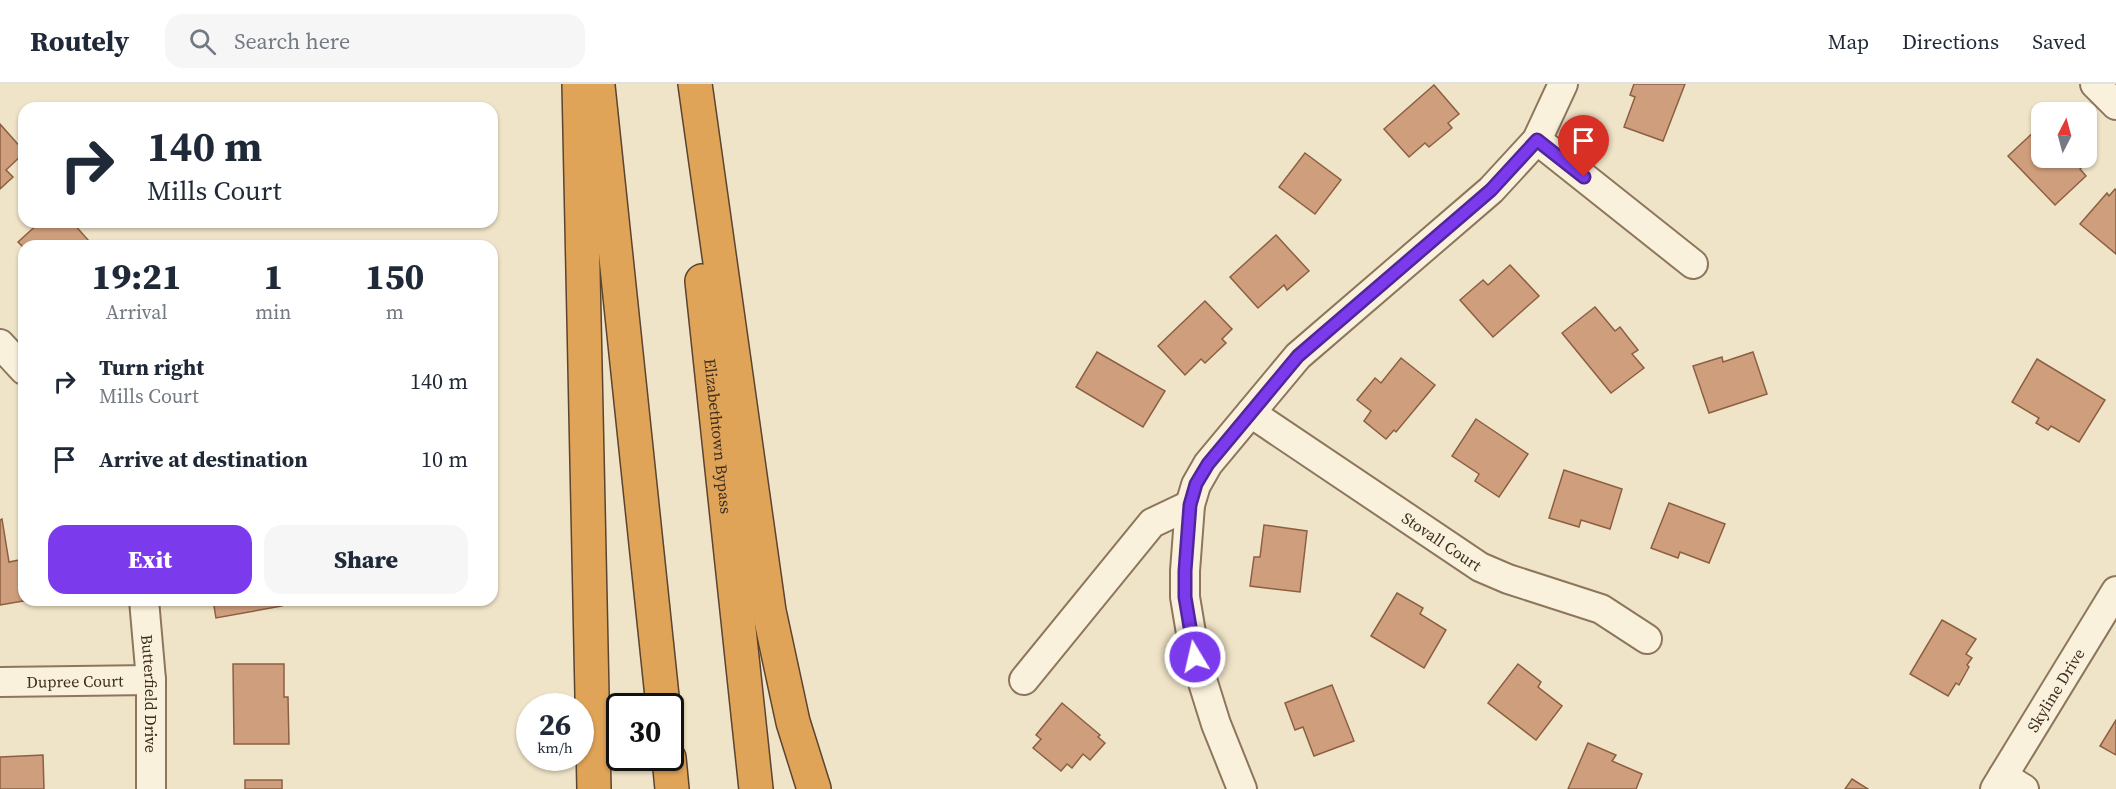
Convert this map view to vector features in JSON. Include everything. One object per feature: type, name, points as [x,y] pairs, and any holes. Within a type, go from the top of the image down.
[{"type":"highway","points":[[579,84],[594,789]]},
{"type":"highway","points":[[598,84],[662,693]]},
{"type":"highway","name":"Elizabethtown Bypass","points":[[680,84],[756,789]]},
{"type":"highway","points":[[695,84],[769,611],[793,722],[814,789]]},
{"type":"highway","points":[[670,771],[672,789]]},
{"type":"street","points":[[1242,789],[1216,724],[1195,657],[1185,597],[1190,505],[1196,484],[1208,464],[1298,356],[1491,190],[1537,140],[1559,97],[1563,84]]},
{"type":"street","points":[[2095,84],[2116,105]]},
{"type":"street","points":[[1537,140],[1693,264]]},
{"type":"street","points":[[0,344],[18,364]]},
{"type":"street","name":"Stovall Court","points":[[1251,413],[1480,567],[1508,579],[1601,609],[1647,639]]},
{"type":"street","points":[[1024,680],[1152,523],[1190,505]]},
{"type":"street","name":"Skyline Drive","points":[[2007,785],[2116,591]]},
{"type":"street","name":"Butterfield Drive","points":[[145,606],[151,680],[151,789]]},
{"type":"street","name":"Dupree Court","points":[[0,682],[151,680]]},
{"type":"building","points":[[1634,84],[1685,84],[1663,141],[1624,127],[1635,97],[1630,95]]},
{"type":"building","points":[[1434,85],[1459,114],[1448,123],[1452,128],[1429,147],[1425,143],[1409,157],[1384,129]]},
{"type":"building","points":[[0,124],[18,144],[18,159],[6,170],[13,177],[0,189]]},
{"type":"building","points":[[2031,135],[2031,168],[2081,168],[2086,176],[2055,205],[2008,156]]},
{"type":"building","points":[[1305,153],[1341,180],[1315,214],[1279,187]]},
{"type":"building","points":[[2115,189],[2116,254],[2080,224],[2107,193],[2109,196]]},
{"type":"building","points":[[33,228],[77,228],[88,240],[20,240]]},
{"type":"building","points":[[1276,235],[1309,271],[1287,290],[1284,285],[1258,308],[1230,277]]},
{"type":"building","points":[[1510,265],[1539,296],[1493,337],[1460,300],[1483,280],[1488,285]]},
{"type":"building","points":[[1205,301],[1232,329],[1222,339],[1226,343],[1205,363],[1201,359],[1185,375],[1158,346]]},
{"type":"building","points":[[1595,307],[1615,331],[1620,327],[1638,350],[1632,354],[1644,368],[1611,393],[1562,333]]},
{"type":"building","points":[[1097,352],[1165,391],[1143,427],[1076,387]]},
{"type":"building","points":[[1753,352],[1767,394],[1709,413],[1693,366],[1722,357],[1723,362]]},
{"type":"building","points":[[1401,358],[1435,385],[1396,432],[1394,430],[1386,439],[1364,421],[1371,411],[1357,400],[1375,378],[1381,383]]},
{"type":"building","points":[[2037,359],[2105,400],[2079,442],[2051,426],[2048,430],[2036,423],[2039,418],[2012,402]]},
{"type":"building","points":[[1476,419],[1528,454],[1499,497],[1475,481],[1479,474],[1452,456]]},
{"type":"building","points":[[1564,470],[1622,489],[1610,529],[1581,520],[1579,527],[1549,518]]},
{"type":"building","points":[[1669,503],[1725,524],[1709,563],[1680,552],[1678,558],[1651,548]]},
{"type":"building","points":[[2,519],[9,562],[18,560],[18,602],[0,605],[0,520]]},
{"type":"building","points":[[1264,525],[1307,531],[1300,592],[1250,586],[1254,557],[1260,557]]},
{"type":"building","points":[[1397,593],[1423,608],[1420,614],[1446,630],[1424,668],[1371,636]]},
{"type":"building","points":[[214,606],[282,606],[216,618]]},
{"type":"building","points":[[1942,620],[1976,639],[1966,654],[1972,658],[1967,665],[1969,667],[1959,685],[1956,683],[1948,696],[1910,674]]},
{"type":"building","points":[[233,664],[284,664],[284,697],[288,697],[289,744],[234,744]]},
{"type":"building","points":[[1518,664],[1541,682],[1538,687],[1562,706],[1536,740],[1488,703]]},
{"type":"building","points":[[1332,685],[1354,741],[1314,756],[1303,727],[1295,730],[1285,703]]},
{"type":"building","points":[[1062,703],[1100,735],[1098,737],[1105,743],[1090,760],[1083,754],[1072,768],[1067,764],[1061,771],[1033,748],[1041,739],[1036,735]]},
{"type":"building","points":[[2116,720],[2116,755],[2100,746]]},
{"type":"building","points":[[1588,743],[1616,755],[1612,761],[1642,774],[1636,789],[1568,789]]},
{"type":"building","points":[[43,755],[44,789],[0,789],[0,757]]},
{"type":"building","points":[[1852,779],[1868,789],[1845,789]]},
{"type":"building","points":[[245,780],[282,780],[282,789],[245,789]]},
{"type":"route","points":[[1195,657],[1185,597],[1185,571],[1190,505],[1196,484],[1208,464],[1298,356],[1491,190],[1537,140],[1584,177]]}]
